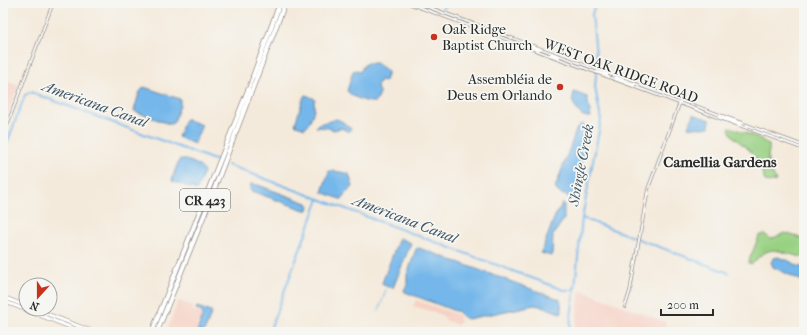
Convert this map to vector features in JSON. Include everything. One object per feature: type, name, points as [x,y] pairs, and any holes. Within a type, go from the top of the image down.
[{"type":"highway","name":"CR 423","points":[[253,76],[280,3]]},
{"type":"highway","name":"CR 423","points":[[158,332],[285,3]]},
{"type":"highway","name":"CR 423","points":[[152,332],[206,200],[248,90]]},
{"type":"highway","points":[[248,90],[249,99]]},
{"type":"highway","points":[[206,200],[207,208]]},
{"type":"main road","name":"CR 423","points":[[248,90],[253,76]]},
{"type":"main road","points":[[3,297],[18,303]]},
{"type":"main road","points":[[3,301],[82,330],[94,332]]},
{"type":"main road","points":[[52,317],[82,330]]},
{"type":"street","points":[[3,136],[53,3]]},
{"type":"street","points":[[408,3],[477,27]]},
{"type":"street","name":"WEST OAK RIDGE ROAD","points":[[417,3],[524,46],[604,74],[608,73],[741,122],[797,145]]},
{"type":"street","name":"WEST OAK RIDGE ROAD","points":[[477,27],[493,31],[562,56],[614,79],[719,118],[804,147]]},
{"type":"street","points":[[524,46],[530,46],[538,49],[540,48]]},
{"type":"street","points":[[550,55],[559,57],[562,56]]},
{"type":"street","points":[[594,70],[607,75],[608,73]]},
{"type":"street","points":[[614,79],[638,84]]},
{"type":"street","points":[[626,307],[649,186],[681,100]]},
{"type":"street","points":[[719,118],[724,118],[740,124],[741,122]]},
{"type":"shaded area","points":[[3,79],[19,85],[6,119],[3,118]]},
{"type":"shaded area","points":[[580,290],[666,322],[662,332],[575,332]]},
{"type":"shaded area","points":[[416,300],[458,315],[460,322],[457,325],[445,320],[446,318],[434,312],[413,306]]},
{"type":"shaded area","points":[[178,301],[193,306],[192,310],[202,314],[195,332],[166,332]]},
{"type":"green space","points":[[730,127],[759,138],[769,145],[768,164],[776,181],[765,181],[756,158],[733,136],[729,129]]},
{"type":"green space","points":[[785,233],[804,239],[803,257],[775,250],[765,253],[752,264],[748,263],[759,236],[764,234],[771,239]]},
{"type":"water","points":[[367,63],[376,63],[388,71],[385,81],[380,80],[377,86],[380,93],[375,102],[368,102],[360,99],[347,91],[353,71],[357,70],[360,72]]},
{"type":"water","points":[[144,87],[180,99],[180,105],[174,122],[169,124],[134,111],[139,93]]},
{"type":"water","points":[[574,92],[587,97],[591,117],[581,115],[577,110],[572,101]]},
{"type":"water","points":[[306,95],[315,99],[313,114],[305,128],[295,124],[304,96]]},
{"type":"water","points":[[693,114],[710,120],[709,127],[688,127]]},
{"type":"water","points":[[185,119],[202,125],[194,144],[178,137]]},
{"type":"water","points":[[335,119],[348,126],[351,129],[349,132],[341,128],[334,130],[316,127],[318,124]]},
{"type":"water","points":[[581,124],[586,126],[587,130],[575,194],[569,197],[558,192],[555,188],[577,128]]},
{"type":"water","points":[[180,159],[190,161],[200,167],[204,172],[197,190],[172,181]]},
{"type":"water","points":[[329,171],[349,174],[353,187],[345,194],[343,199],[322,192]]},
{"type":"water","points":[[251,184],[258,185],[307,203],[309,206],[308,210],[304,210],[254,192],[250,190]]},
{"type":"water","points":[[562,203],[564,204],[564,219],[553,235],[552,256],[541,253],[555,216]]},
{"type":"water","points":[[399,238],[411,243],[393,288],[383,285],[382,283]]},
{"type":"water","points":[[419,248],[559,299],[561,302],[562,313],[546,307],[534,305],[468,319],[464,318],[458,311],[405,292],[404,290],[407,285],[407,275],[416,249]]},
{"type":"water","points":[[778,257],[800,267],[804,266],[804,282],[773,267],[771,262],[774,258]]},
{"type":"water","points":[[197,307],[212,312],[204,332],[197,332],[203,313],[196,309]]},
{"type":"waterway","points":[[442,9],[448,3]]},
{"type":"waterway","name":"Shingle Creek","points":[[569,332],[582,218],[601,120],[595,87],[597,65],[592,14],[596,3]]},
{"type":"waterway","name":"Americana Canal","points":[[3,154],[25,95],[30,92],[217,161]]},
{"type":"waterway","name":"Americana Canal","points":[[228,165],[564,290],[572,290],[575,287]]},
{"type":"waterway","points":[[269,332],[319,199]]},
{"type":"waterway","points":[[582,218],[729,273]]},
{"type":"waterway","points":[[379,310],[387,287]]},
{"type":"place","name":"Oak Ridge Baptist Church","points":[[434,37]]},
{"type":"place","name":"Assembléia de Deus em Orlando","points":[[560,87]]},
{"type":"district","name":"Camellia Gardens","points":[[720,162]]}]
